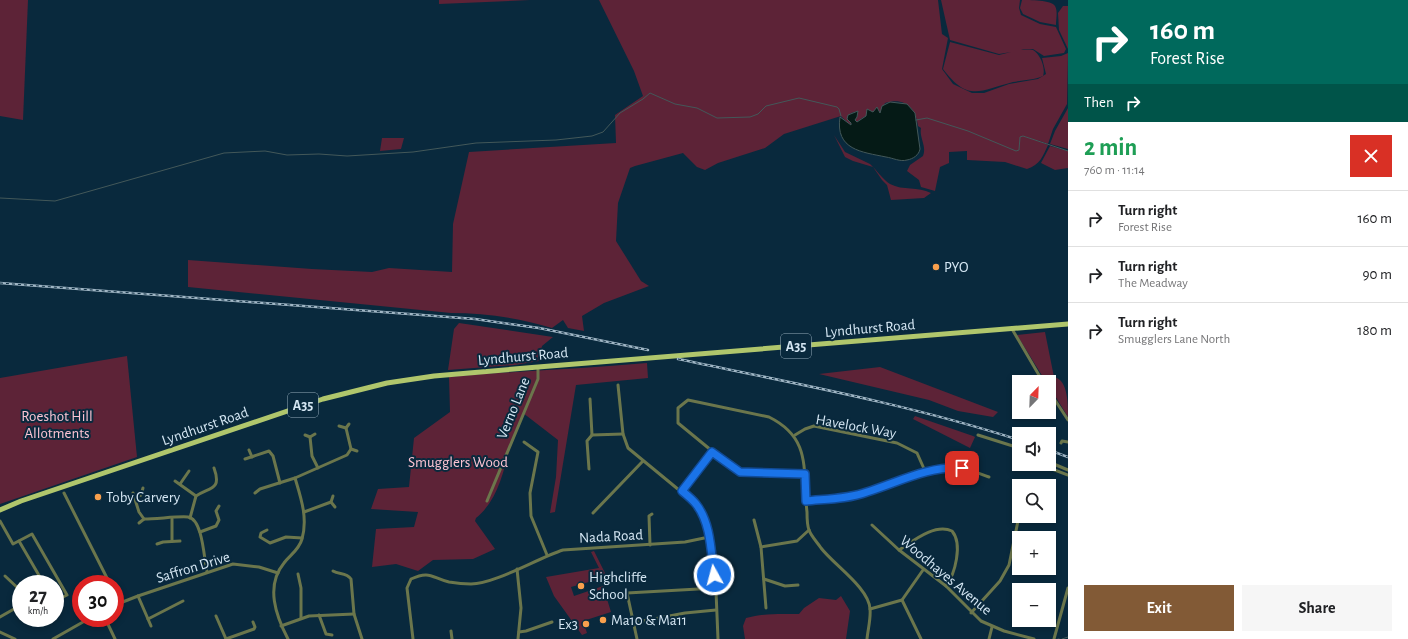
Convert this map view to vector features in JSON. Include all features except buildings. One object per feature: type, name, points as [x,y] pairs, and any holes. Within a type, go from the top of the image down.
[{"type":"main road","name":"Lyndhurst Road","points":[[0,510],[21,501],[335,395],[387,383],[434,376],[1068,324]]},
{"type":"street","points":[[1012,329],[1039,375]]},
{"type":"street","name":"Verno Lane","points":[[487,501],[538,379],[538,367]]},
{"type":"street","points":[[618,385],[623,434],[628,448],[696,504],[705,520],[709,537],[716,588],[718,639]]},
{"type":"street","points":[[588,469],[587,441],[592,435],[590,399]]},
{"type":"street","points":[[805,474],[740,472],[712,452],[678,423],[678,408],[688,400],[770,416],[782,423],[795,435],[803,452],[805,474],[806,501],[809,530],[828,558],[866,595],[870,609],[867,639]]},
{"type":"street","points":[[1056,402],[1068,420]]},
{"type":"street","points":[[349,424],[346,428],[351,450]]},
{"type":"street","points":[[340,426],[346,428]]},
{"type":"street","name":"Havelock Way","points":[[795,435],[805,428],[814,426],[897,443],[917,453],[924,471]]},
{"type":"street","points":[[310,437],[315,434]]},
{"type":"street","points":[[592,435],[623,434]]},
{"type":"street","points":[[305,435],[310,437]]},
{"type":"street","points":[[978,435],[1012,446]]},
{"type":"street","points":[[310,437],[312,456],[318,468]]},
{"type":"street","points":[[1062,441],[1068,442]]},
{"type":"street","points":[[524,442],[538,452],[530,493],[531,516],[548,555]]},
{"type":"street","points":[[249,450],[252,457]]},
{"type":"street","points":[[255,493],[260,489],[295,478],[318,468],[351,450],[357,451]]},
{"type":"street","points":[[246,459],[269,451],[273,456],[280,483]]},
{"type":"street","points":[[682,491],[712,452]]},
{"type":"street","points":[[593,513],[643,461]]},
{"type":"street","points":[[1056,465],[1068,470]]},
{"type":"street","points":[[806,501],[865,493],[924,471],[946,467],[962,468],[989,477]]},
{"type":"street","points":[[196,496],[210,491],[215,486],[216,478],[214,468]]},
{"type":"street","points":[[1056,470],[1068,475]]},
{"type":"street","points":[[180,484],[189,471]]},
{"type":"street","points":[[288,639],[281,626],[274,603],[274,589],[278,573],[283,564],[297,549],[302,538],[304,512],[295,478]]},
{"type":"street","points":[[175,481],[196,496]]},
{"type":"street","points":[[143,488],[141,495],[134,495],[139,512],[144,519]]},
{"type":"street","points":[[64,493],[105,575]]},
{"type":"street","points":[[190,518],[196,496]]},
{"type":"street","points":[[331,502],[333,496]]},
{"type":"street","points":[[304,512],[331,502]]},
{"type":"street","points":[[331,502],[335,506]]},
{"type":"street","points":[[200,532],[216,526],[219,520],[216,511],[219,506]]},
{"type":"street","points":[[211,510],[216,511]]},
{"type":"street","points":[[650,545],[647,516],[652,514]]},
{"type":"street","points":[[139,523],[144,519],[190,518],[194,520],[200,532],[207,572]]},
{"type":"street","points":[[172,519],[172,541]]},
{"type":"street","points":[[754,520],[761,547],[766,608]]},
{"type":"street","points":[[0,521],[13,544],[32,534],[56,575]]},
{"type":"street","points":[[972,613],[1000,582],[1009,565],[1018,523]]},
{"type":"street","name":"Woodhayes Avenue","points":[[872,525],[923,570],[946,586],[981,621],[992,627],[1034,639]]},
{"type":"street","points":[[899,550],[912,541],[936,530],[942,528],[952,531],[957,540],[957,546],[953,575],[946,586]]},
{"type":"street","points":[[267,530],[261,532],[260,537],[270,542],[286,536],[302,538]]},
{"type":"street","points":[[761,547],[797,541],[809,530]]},
{"type":"street","name":"Nada Road","points":[[413,639],[407,588],[411,579],[421,574],[433,575],[449,582],[472,584],[484,582],[548,555],[574,549],[685,542],[709,537]]},
{"type":"street","points":[[19,541],[39,575]]},
{"type":"street","points":[[157,544],[180,541]]},
{"type":"street","name":"Saffron Drive","points":[[124,601],[207,572],[237,564],[259,567],[278,573]]},
{"type":"street","points":[[517,568],[521,608],[518,639]]},
{"type":"street","points":[[870,609],[902,600],[923,570]]},
{"type":"street","points":[[333,571],[338,574],[347,575],[352,579],[354,614],[362,639]]},
{"type":"street","points":[[298,574],[301,618]]},
{"type":"street","points":[[336,579],[338,574]]},
{"type":"street","points":[[5,576],[12,583]]},
{"type":"street","points":[[764,579],[785,586],[798,585]]},
{"type":"street","points":[[294,581],[299,581]]},
{"type":"street","points":[[637,639],[627,593],[716,588]]},
{"type":"street","points":[[1054,639],[1068,588]]},
{"type":"street","points":[[138,596],[151,626]]},
{"type":"street","points":[[902,600],[920,639]]},
{"type":"street","points":[[148,619],[182,601]]},
{"type":"street","points":[[0,617],[12,610]]},
{"type":"street","points":[[633,623],[685,613],[716,610]]},
{"type":"street","points":[[281,626],[301,618],[320,615],[354,614]]},
{"type":"street","points":[[320,615],[323,629],[326,634],[325,638]]},
{"type":"street","points":[[216,616],[226,639],[254,629],[255,627],[253,622]]},
{"type":"street","points":[[519,632],[552,622]]},
{"type":"street","points":[[53,639],[74,627]]},
{"type":"street","points":[[109,627],[115,639]]},
{"type":"street","points":[[989,639],[992,627]]},
{"type":"street","points":[[451,631],[452,639]]},
{"type":"street","points":[[0,632],[15,639]]},
{"type":"street","points":[[326,634],[332,635]]},
{"type":"green space","points":[[0,0],[28,0],[23,120],[0,116]]},
{"type":"green space","points":[[439,0],[530,0],[439,4]]},
{"type":"green space","points":[[599,0],[938,0],[942,34],[948,38],[942,69],[953,84],[972,93],[984,93],[1009,84],[1038,79],[1046,74],[1042,58],[1061,56],[1068,53],[1067,104],[1053,129],[1048,144],[1037,140],[1048,145],[1040,160],[1035,165],[1027,169],[1005,162],[967,160],[967,151],[949,152],[949,163],[940,167],[935,191],[921,187],[919,180],[907,171],[910,165],[923,156],[924,149],[921,128],[918,126],[915,114],[908,105],[898,101],[885,103],[880,113],[877,107],[857,122],[854,120],[857,117],[858,111],[851,113],[847,117],[852,123],[850,125],[841,116],[784,134],[765,148],[718,163],[705,170],[697,167],[683,153],[630,168],[618,203],[616,241],[641,281],[649,286],[604,303],[582,316],[584,331],[568,328],[563,320],[552,328],[528,321],[489,315],[451,313],[188,287],[188,260],[372,272],[389,268],[452,272],[453,224],[469,152],[616,143],[615,115],[643,96],[634,71]]},
{"type":"green space","points":[[941,0],[1020,0],[1019,8],[1021,15],[1040,24],[1056,27],[1066,49],[1064,53],[1044,56],[1033,49],[1021,49],[1033,50],[1036,52],[1043,65],[1043,76],[1013,82],[983,91],[967,90],[952,79],[943,69],[950,42],[999,55],[1011,52],[999,54],[950,40]]},
{"type":"green space","points":[[1022,0],[1040,1],[1053,4],[1057,15],[1056,25],[1040,22],[1023,14],[1020,8]]},
{"type":"green space","points":[[1063,6],[1068,6],[1068,49],[1059,30],[1058,13]]},
{"type":"green space","points":[[1068,108],[1068,149],[1050,144],[1055,131]]},
{"type":"green space","points":[[834,135],[845,152],[873,166],[884,180],[890,184],[931,193],[924,198],[891,200],[887,185],[873,167],[845,157]]},
{"type":"green space","points":[[382,138],[404,138],[401,149],[380,151]]},
{"type":"green space","points":[[1050,146],[1068,151],[1068,168],[1055,170],[1041,163]]},
{"type":"green space","points":[[459,323],[553,337],[542,346],[539,361],[515,365],[448,370],[454,329]]},
{"type":"green space","points":[[1045,332],[1054,375],[1042,375],[1017,335]]},
{"type":"green space","name":"Roeshot Hill Allotments","points":[[127,356],[137,457],[0,504],[0,378]]},
{"type":"green space","name":"Smugglers Wood","points":[[647,363],[648,378],[576,385],[555,512],[550,513],[556,477],[558,440],[523,413],[512,440],[500,482],[494,496],[475,521],[495,549],[473,559],[433,560],[418,571],[396,564],[372,567],[376,529],[414,527],[418,512],[371,509],[378,489],[409,487],[414,438],[450,412],[449,377]]},
{"type":"green space","points":[[880,367],[998,412],[993,417],[958,411],[929,400],[819,374]]},
{"type":"green space","points":[[1056,378],[1059,379],[1065,387],[1068,417],[1056,397]]},
{"type":"green space","points":[[915,416],[975,437],[970,448],[913,419]]},
{"type":"green space","points":[[594,551],[607,577],[571,587],[574,596],[603,586],[611,612],[583,621],[587,633],[582,635],[554,596],[546,577],[599,568],[591,552]]},
{"type":"green space","points":[[841,596],[850,611],[846,639],[745,639],[743,626],[746,618],[765,615],[799,614],[804,608],[819,598],[836,600]]},
{"type":"shaded area","points":[[890,102],[907,104],[915,113],[920,149],[917,155],[913,158],[899,160],[860,151],[852,148],[846,143],[842,136],[840,117],[851,125],[847,119],[848,115],[858,111],[855,120],[857,122],[866,116],[867,109],[873,112],[877,107],[880,113],[882,106]]},
{"type":"waterway","points":[[0,198],[55,201],[224,153],[265,151],[287,155],[319,154],[347,156],[413,152],[476,143],[556,140],[592,136],[603,132],[620,113],[650,93],[675,104],[697,108],[717,118],[750,117],[758,114],[766,106],[799,98],[837,107],[841,116]]},
{"type":"waterway","points":[[916,120],[927,118],[968,131],[1016,151],[1019,150],[1020,137],[1023,136],[1068,151]]},
{"type":"waterway","points":[[1062,639],[1068,637]]},
{"type":"railway","points":[[0,283],[475,319],[539,328],[648,350]]},
{"type":"railway","points":[[678,359],[892,405],[977,427],[1012,438]]},
{"type":"railway","points":[[1056,453],[1068,457]]},
{"type":"place","name":"PYO","points":[[936,267]]},
{"type":"place","name":"Toby Carvery","points":[[98,497]]},
{"type":"place","name":"Highcliffe School","points":[[581,586]]},
{"type":"place","name":"Ma10 & Ma11","points":[[603,620]]},
{"type":"place","name":"Ex3","points":[[586,624]]},
{"type":"route","points":[[714,575],[709,537],[705,520],[696,504],[682,491],[712,452],[740,472],[805,474],[806,501],[865,493],[924,471],[946,467],[962,468]]}]
